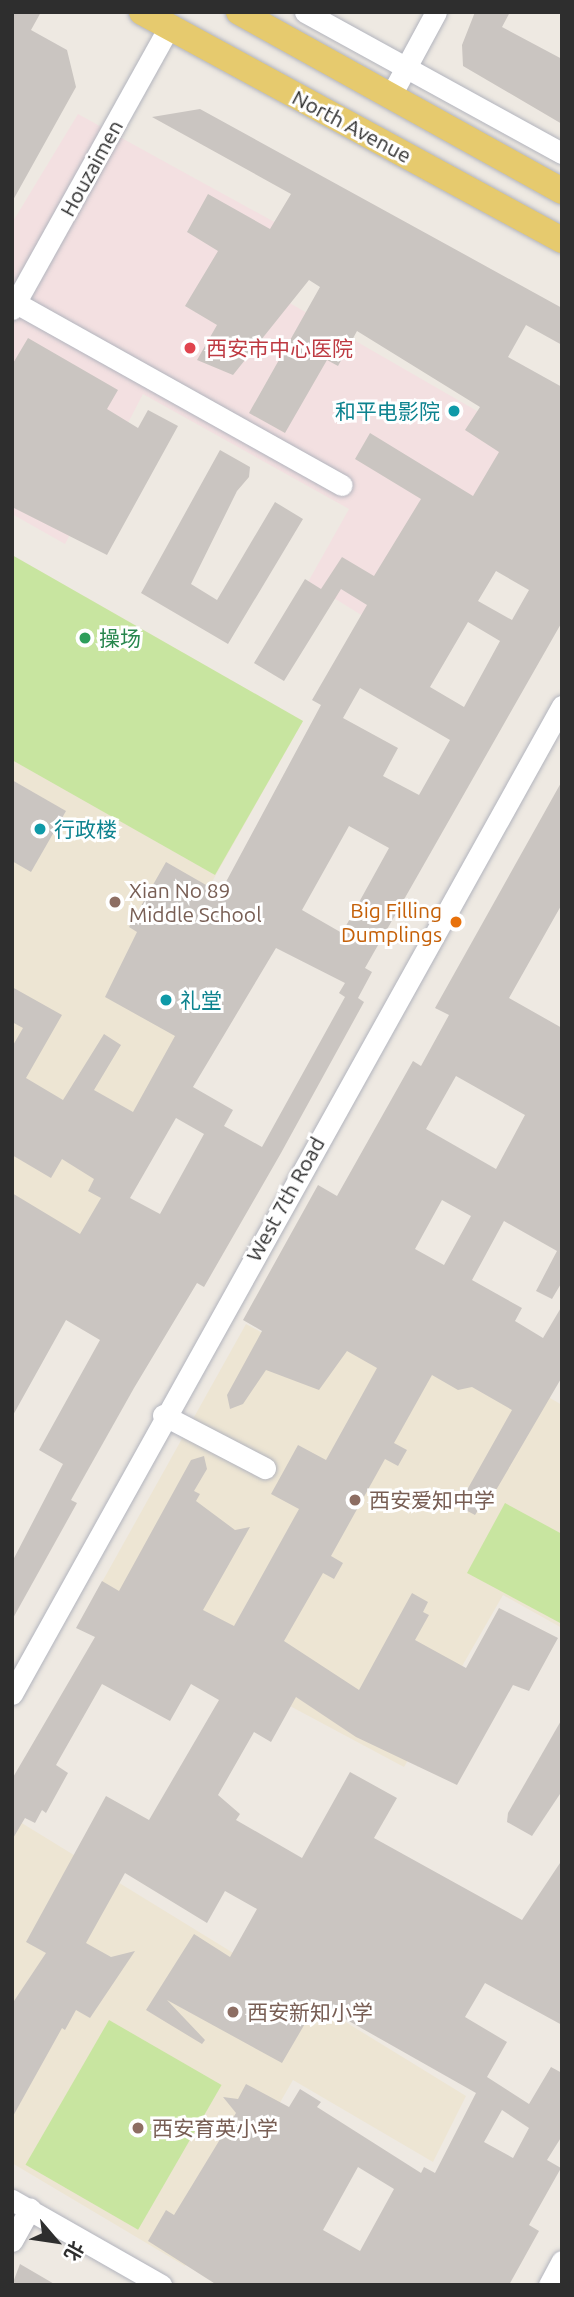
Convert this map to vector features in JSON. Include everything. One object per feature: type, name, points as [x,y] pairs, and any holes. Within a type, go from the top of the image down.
[{"type":"main road","name":"North Avenue","points":[[142,12],[562,240]]},
{"type":"main road","name":"North Avenue","points":[[239,12],[562,191]]},
{"type":"street","points":[[305,12],[562,153]]},
{"type":"street","points":[[390,97],[436,12]]},
{"type":"street","name":"Houzaimen","points":[[14,306],[169,27]]},
{"type":"street","points":[[14,306],[342,485]]},
{"type":"street","name":"West 7th Road","points":[[12,1694],[163,1415],[562,706]]},
{"type":"street","points":[[163,1415],[265,1468]]},
{"type":"street","points":[[12,2241],[21,2204],[159,2284]]},
{"type":"street","points":[[550,2285],[562,2261]]},
{"type":"shaded area","name":"西安市中心医院","points":[[78,114],[318,246],[288,302],[515,433],[400,639],[308,582],[349,509],[143,394],[65,544],[12,514],[12,223]]},
{"type":"shaded area","name":"Xian No 89 Middle School","points":[[12,555],[303,721],[205,894],[233,1006],[94,1251],[12,1204]]},
{"type":"shaded area","name":"西安爱知中学","points":[[355,1284],[562,1405],[562,1628],[503,1595],[404,1767],[92,1600],[246,1324],[312,1360]]},
{"type":"shaded area","points":[[12,1817],[466,2096],[433,2162],[293,2080],[185,2266],[12,2163]]},
{"type":"green space","name":"操场","points":[[12,555],[303,721],[215,875],[12,760]]},
{"type":"green space","points":[[505,1503],[562,1534],[562,1624],[467,1573]]},
{"type":"green space","points":[[109,2020],[222,2085],[138,2230],[26,2165]]},
{"type":"building","points":[[12,12],[41,12],[31,30],[67,50],[76,87],[12,202]]},
{"type":"building","points":[[475,12],[510,12],[502,27],[562,59],[562,124],[463,66],[462,45]]},
{"type":"building","points":[[200,109],[562,308],[562,345],[526,325],[508,357],[562,387],[562,622],[365,968],[372,972],[358,998],[364,1002],[281,1153],[204,1287],[197,1283],[134,1388],[71,1500],[77,1503],[12,1620],[12,1562],[63,1464],[39,1450],[100,1340],[66,1320],[12,1417],[12,1193],[80,1234],[101,1198],[88,1191],[94,1179],[62,1159],[51,1178],[12,1155],[12,1047],[23,1028],[12,1022],[12,987],[62,1015],[26,1078],[63,1100],[104,1034],[121,1045],[94,1090],[133,1112],[175,1036],[105,997],[137,932],[129,927],[166,862],[220,893],[321,705],[312,700],[367,605],[341,589],[284,681],[254,663],[305,579],[321,589],[342,557],[374,576],[421,499],[355,459],[370,433],[473,496],[499,452],[465,430],[480,407],[357,331],[338,366],[327,360],[285,433],[249,413],[320,287],[309,280],[233,375],[197,360],[217,325],[185,306],[218,251],[187,232],[208,194],[270,229],[291,194],[152,117]],"holes":[[[496,571],[529,590],[512,620],[478,601]],[[468,622],[500,641],[464,707],[430,687]],[[360,688],[450,740],[419,795],[383,776],[398,748],[343,718]],[[349,826],[389,848],[342,933],[302,910]],[[276,948],[345,983],[339,993],[345,997],[262,1147],[224,1126],[233,1110],[193,1087]],[[176,1118],[204,1134],[160,1214],[130,1198]]]},
{"type":"building","points":[[28,338],[118,390],[107,409],[138,428],[148,410],[178,426],[107,555],[12,507],[12,365]]},
{"type":"building","points":[[220,450],[250,467],[249,477],[237,491],[191,584],[217,600],[275,502],[303,519],[228,644],[141,593]]},
{"type":"building","name":"行政楼","points":[[12,780],[66,811],[31,872],[12,861]]},
{"type":"building","points":[[562,781],[562,904],[509,998],[562,1028],[562,1282],[552,1299],[536,1291],[557,1251],[504,1221],[472,1280],[522,1308],[515,1321],[543,1338],[562,1306],[562,1377],[485,1509],[480,1507],[475,1515],[458,1506],[512,1410],[472,1387],[458,1390],[432,1375],[394,1443],[407,1450],[398,1466],[385,1459],[331,1556],[343,1563],[334,1579],[323,1573],[284,1641],[359,1690],[412,1593],[428,1602],[423,1612],[429,1615],[415,1640],[466,1668],[499,1608],[558,1638],[529,1691],[513,1685],[457,1785],[356,1737],[296,1697],[271,1742],[254,1732],[218,1795],[240,1814],[236,1820],[302,1858],[350,1772],[397,1798],[374,1838],[522,1920],[562,1860],[562,2025],[485,1983],[465,2017],[507,2042],[487,2077],[529,2104],[551,2067],[562,2073],[562,2136],[547,2160],[561,2168],[529,2225],[539,2231],[509,2285],[217,2285],[148,2241],[166,2210],[174,2215],[236,2113],[223,2097],[238,2099],[246,2084],[289,2107],[300,2089],[321,2102],[317,2107],[421,2173],[424,2167],[435,2173],[476,2093],[317,2003],[282,2063],[167,2000],[205,2040],[202,2044],[146,2010],[194,1934],[230,1957],[257,1909],[225,1891],[207,1923],[125,1873],[86,1943],[111,1957],[135,1951],[90,2018],[76,2010],[65,2030],[62,2028],[12,2118],[12,2004],[46,1953],[26,1942],[106,1796],[149,1820],[219,1700],[191,1684],[170,1721],[102,1684],[56,1765],[68,1773],[46,1813],[42,1810],[35,1823],[25,1818],[12,1840],[12,1779],[95,1637],[76,1628],[102,1581],[119,1591],[191,1460],[204,1456],[207,1469],[194,1491],[200,1494],[196,1501],[235,1530],[250,1527],[203,1610],[234,1626],[299,1509],[271,1494],[298,1445],[326,1460],[377,1368],[347,1351],[319,1390],[266,1370],[243,1404],[230,1409],[227,1395],[262,1331],[243,1320],[318,1185],[337,1196],[413,1061],[421,1066],[449,1015],[435,1008]],"holes":[[[456,1076],[525,1115],[496,1169],[426,1129]],[[442,1200],[471,1216],[444,1265],[415,1249]],[[502,2110],[529,2128],[513,2158],[484,2142]],[[358,2167],[394,2189],[360,2251],[323,2230]]]},
{"type":"building","points":[[562,1719],[562,1791],[532,1836],[507,1822],[508,1813]]},
{"type":"building","points":[[20,2264],[56,2285],[12,2285]]},
{"type":"place","name":"西安市中心医院","points":[[190,348]]},
{"type":"place","name":"和平电影院","points":[[454,411]]},
{"type":"place","name":"操场","points":[[85,638]]},
{"type":"place","name":"行政楼","points":[[40,829]]},
{"type":"place","name":"Xian No 89 Middle School","points":[[115,902]]},
{"type":"place","name":"Big Filling Dumplings","points":[[456,922]]},
{"type":"place","name":"礼堂","points":[[166,1000]]},
{"type":"place","name":"西安爱知中学","points":[[355,1500]]},
{"type":"place","name":"西安新知小学","points":[[233,2012]]},
{"type":"place","name":"西安育英小学","points":[[138,2128]]}]
